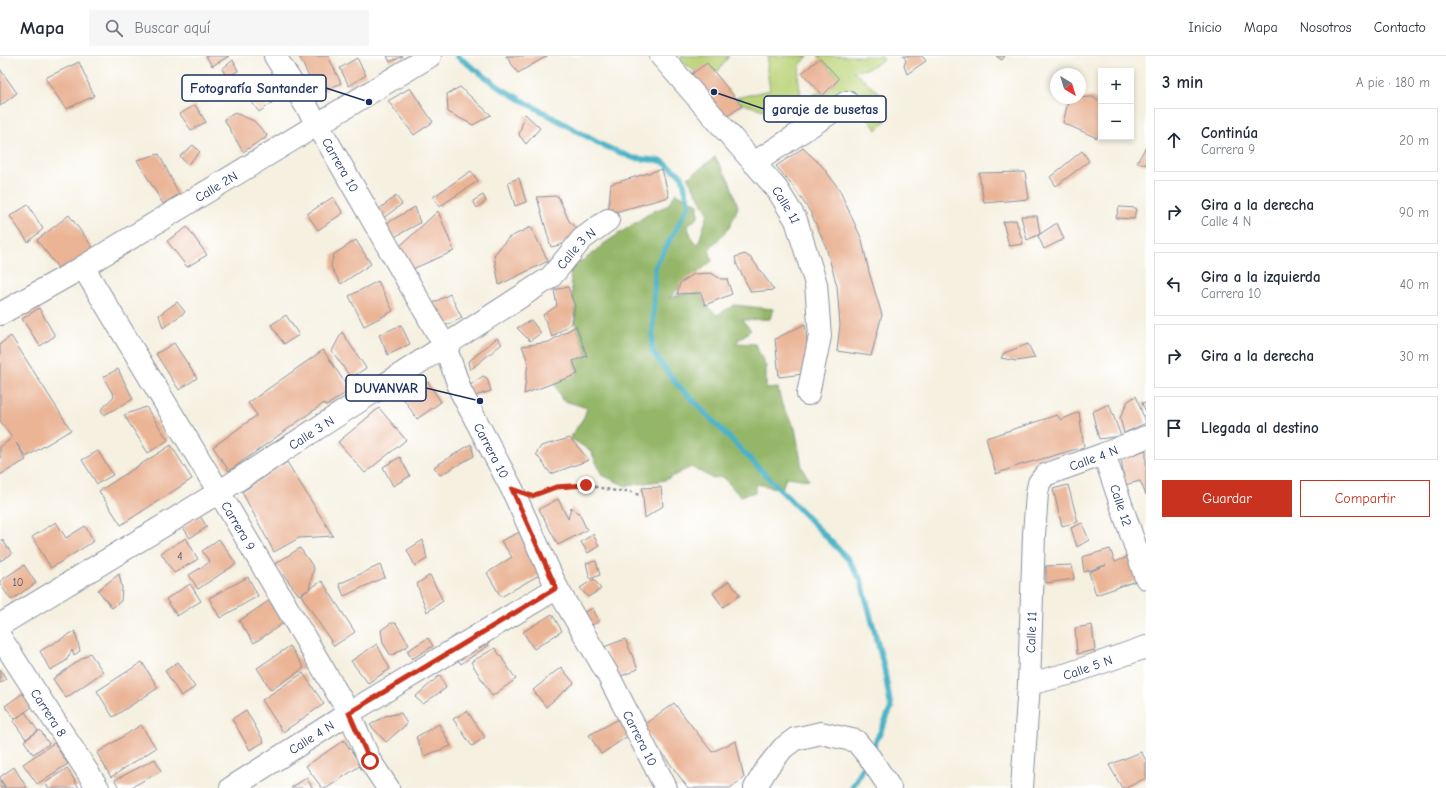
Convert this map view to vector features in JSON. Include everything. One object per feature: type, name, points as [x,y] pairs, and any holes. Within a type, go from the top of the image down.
[{"type":"street","name":"Carrera 10","points":[[275,56],[318,125],[445,346],[461,392],[512,489],[556,588],[607,673],[666,788]]},
{"type":"street","name":"Calle 2N","points":[[1,312],[83,267],[430,56]]},
{"type":"street","name":"Calle 11","points":[[661,56],[778,189],[796,220],[816,284],[820,336],[808,394]]},
{"type":"street","points":[[754,163],[847,102]]},
{"type":"street","name":"Calle 3 N","points":[[0,625],[219,492],[551,277],[582,239],[608,220]]},
{"type":"street","name":"Carrera 9","points":[[83,267],[219,492],[349,713],[370,761],[388,788]]},
{"type":"street","name":"Calle 4 N","points":[[1041,478],[1045,475],[1146,437]]},
{"type":"street","name":"Calle 12","points":[[1104,454],[1146,578]]},
{"type":"street","name":"Calle 11","points":[[1022,788],[1029,684],[1034,535],[1037,492],[1041,478]]},
{"type":"street","name":"Calle 4 N","points":[[231,788],[349,713],[556,588]]},
{"type":"street","name":"Carrera 8","points":[[0,637],[98,788]]},
{"type":"street","name":"Calle 5 N","points":[[1029,684],[1068,674],[1146,647]]},
{"type":"street","points":[[756,788],[767,768],[783,748],[795,740],[821,733],[856,741],[870,758],[890,788]]},
{"type":"path","points":[[512,489],[532,496],[556,487],[586,485],[639,495]]},
{"type":"green space","points":[[681,56],[729,56],[718,71],[696,72],[681,61]]},
{"type":"green space","points":[[768,56],[808,56],[801,64],[798,77],[801,96],[790,117],[728,100],[770,90],[767,70]]},
{"type":"green space","points":[[818,56],[882,56],[884,60],[867,69],[853,71],[885,98],[885,122],[877,130],[857,106],[802,131],[795,124],[813,104],[810,98],[818,91],[823,95],[839,79]]},
{"type":"green space","points":[[715,157],[730,182],[738,207],[729,228],[709,249],[712,261],[669,298],[683,294],[701,293],[705,305],[717,315],[734,305],[773,309],[770,319],[742,320],[751,330],[735,343],[755,344],[766,367],[766,389],[778,388],[782,405],[795,428],[802,467],[809,480],[786,477],[782,489],[756,484],[756,492],[740,496],[723,477],[712,478],[691,467],[665,480],[626,486],[602,475],[591,451],[570,438],[584,417],[587,408],[562,400],[554,382],[578,374],[573,361],[587,356],[576,326],[569,264],[584,260],[605,243],[653,211],[667,206],[676,193],[698,204],[698,218],[687,225],[693,241],[698,245],[708,213],[688,178]]},
{"type":"building","points":[[206,56],[229,56],[212,66]]},
{"type":"building","points":[[305,56],[328,56],[341,83],[317,94],[300,58]]},
{"type":"building","points":[[387,56],[403,56],[390,62]]},
{"type":"building","points":[[506,56],[547,56],[518,73]]},
{"type":"building","points":[[903,56],[922,56],[926,61],[907,74],[904,66],[906,60]]},
{"type":"building","points":[[996,56],[1005,56],[1002,60]]},
{"type":"building","points":[[357,58],[366,75],[349,86],[340,68]]},
{"type":"building","points":[[820,58],[839,79],[823,95],[802,73]]},
{"type":"building","points":[[233,60],[238,71],[227,77],[222,69]]},
{"type":"building","points":[[79,62],[94,96],[66,109],[45,78]]},
{"type":"building","points":[[707,63],[742,106],[720,121],[686,78]]},
{"type":"building","points":[[0,69],[17,93],[0,106]]},
{"type":"building","points":[[460,87],[491,115],[473,125],[448,112],[447,94]]},
{"type":"building","points":[[410,88],[433,122],[414,135],[388,101]]},
{"type":"building","points":[[262,90],[272,103],[259,112],[249,98]]},
{"type":"building","points":[[1086,97],[1093,97],[1098,101],[1097,138],[1063,123],[1068,104],[1086,104]]},
{"type":"building","points":[[195,105],[206,122],[191,130],[180,114]]},
{"type":"building","points":[[235,113],[254,121],[267,135],[265,139],[243,152],[224,119]]},
{"type":"building","points":[[525,114],[540,128],[526,144],[519,135]]},
{"type":"building","points":[[193,145],[200,152],[187,165],[180,156]]},
{"type":"building","points":[[1146,147],[1146,165],[1137,162]]},
{"type":"building","points":[[803,148],[823,167],[839,189],[862,240],[869,272],[882,315],[871,356],[837,351],[840,325],[837,286],[826,247],[811,213],[795,189],[776,166]]},
{"type":"building","points":[[1082,151],[1089,161],[1056,186],[1050,177]]},
{"type":"building","points":[[159,154],[179,194],[163,204],[137,160]]},
{"type":"building","points":[[662,169],[669,197],[608,214],[611,184]]},
{"type":"building","points":[[471,171],[478,181],[439,207],[433,197]]},
{"type":"building","points":[[1025,172],[1029,199],[984,203],[979,173]]},
{"type":"building","points":[[519,178],[526,202],[515,206],[508,182]]},
{"type":"building","points":[[483,195],[486,201],[477,208],[473,201]]},
{"type":"building","points":[[396,196],[402,204],[382,219],[379,209]]},
{"type":"building","points":[[558,196],[569,221],[584,235],[575,241],[551,247],[537,197]]},
{"type":"building","points":[[333,197],[343,213],[318,230],[307,214]]},
{"type":"building","points":[[28,205],[43,229],[28,242],[10,216]]},
{"type":"building","points":[[415,207],[420,223],[389,240],[382,226]]},
{"type":"building","points":[[1119,207],[1136,208],[1134,219],[1116,218]]},
{"type":"building","points":[[438,211],[454,251],[408,271],[399,247]]},
{"type":"building","points":[[69,215],[94,249],[61,272],[37,240]]},
{"type":"building","points":[[1021,216],[1037,216],[1040,234],[1027,240]]},
{"type":"building","points":[[1016,220],[1023,244],[1009,246],[1003,222]]},
{"type":"building","points":[[1057,223],[1064,239],[1044,249],[1038,236]]},
{"type":"building","points":[[187,227],[207,255],[187,267],[167,241]]},
{"type":"building","points":[[531,227],[548,261],[499,285],[494,255],[508,238]]},
{"type":"building","points":[[356,240],[371,264],[341,284],[331,267],[333,255]]},
{"type":"building","points":[[745,254],[752,259],[774,290],[751,292],[737,265],[735,257]]},
{"type":"building","points":[[711,273],[721,279],[727,279],[732,294],[705,305],[701,293],[677,294],[680,283],[694,274]]},
{"type":"building","points":[[378,281],[393,311],[364,326],[349,296]]},
{"type":"building","points":[[568,287],[575,306],[572,323],[552,337],[543,315],[557,306],[554,290]]},
{"type":"building","points":[[450,294],[462,318],[442,327],[431,304]]},
{"type":"building","points":[[177,302],[185,312],[163,328],[159,315]]},
{"type":"building","points":[[39,308],[55,336],[40,346],[22,319]]},
{"type":"building","points":[[286,315],[299,335],[284,344],[271,325]]},
{"type":"building","points":[[531,320],[541,333],[530,341],[517,328]]},
{"type":"building","points":[[805,324],[811,373],[779,377],[775,339]]},
{"type":"building","points":[[401,325],[410,344],[388,355],[379,335]]},
{"type":"building","points":[[576,326],[587,356],[573,361],[578,374],[524,394],[528,362],[522,346],[549,342]]},
{"type":"building","points":[[342,332],[366,368],[351,378],[332,351]]},
{"type":"building","points":[[11,336],[71,430],[26,457],[16,443],[26,460],[0,475],[0,447],[12,438],[0,421],[0,344]]},
{"type":"building","points":[[497,338],[502,344],[470,370],[468,362]]},
{"type":"building","points":[[174,343],[197,378],[179,390],[156,354]]},
{"type":"building","points":[[1028,344],[1035,358],[1016,361],[1001,358],[1004,353]]},
{"type":"building","points":[[323,350],[350,390],[326,406],[324,403],[229,471],[213,447],[257,415],[248,403]]},
{"type":"building","points":[[118,369],[133,399],[104,415],[101,410],[114,396],[103,377]]},
{"type":"building","points":[[483,376],[487,378],[491,391],[475,396],[466,388]]},
{"type":"building","points":[[428,382],[441,402],[417,419],[403,398]]},
{"type":"building","points":[[1136,396],[1146,423],[1124,433],[1120,418],[1128,401]]},
{"type":"building","points":[[1146,402],[1146,412],[1142,403]]},
{"type":"building","points":[[1109,404],[1121,436],[1099,439],[1092,412]]},
{"type":"building","points":[[146,407],[168,440],[148,453],[124,415]]},
{"type":"building","points":[[379,408],[406,440],[365,473],[338,442]]},
{"type":"building","points":[[1079,412],[1084,447],[1020,465],[996,474],[986,438],[1057,415],[1061,420]]},
{"type":"building","points":[[570,438],[589,460],[551,474],[536,454],[541,446]]},
{"type":"building","points":[[471,444],[474,456],[440,475],[434,467]]},
{"type":"building","points":[[171,445],[192,479],[121,525],[99,491]]},
{"type":"building","points":[[1146,450],[1146,495],[1140,481],[1125,485],[1121,459]]},
{"type":"building","points":[[98,451],[113,475],[97,484],[82,460]]},
{"type":"building","points":[[400,457],[410,476],[393,486],[383,467]]},
{"type":"building","points":[[287,462],[333,536],[299,538],[274,552],[242,492]]},
{"type":"building","points":[[1068,485],[1078,522],[1062,526],[1053,489]]},
{"type":"building","points":[[661,487],[663,506],[645,518],[642,488]]},
{"type":"building","points":[[558,499],[568,519],[571,507],[579,513],[587,530],[558,545],[539,509]]},
{"type":"building","points":[[200,516],[207,527],[190,538],[183,527]]},
{"type":"building","points":[[56,522],[66,538],[85,526],[94,541],[51,568],[32,537]]},
{"type":"building","points":[[1082,523],[1089,540],[1077,547],[1071,528]]},
{"type":"building","points":[[522,531],[546,571],[501,597],[487,573],[512,557],[501,541]]},
{"type":"building","points":[[593,534],[599,546],[588,553],[581,542]]},
{"type":"building","points":[[186,538],[198,559],[174,573],[161,553]]},
{"type":"building","points":[[2,539],[12,554],[0,561],[0,541]]},
{"type":"building","points":[[219,539],[236,564],[198,589],[189,575],[210,562],[202,551]]},
{"type":"building","points":[[423,540],[427,559],[415,566],[407,550]]},
{"type":"building","points":[[300,548],[314,568],[309,589],[322,581],[355,632],[334,646],[301,595],[308,590],[299,595],[275,564]]},
{"type":"building","points":[[1110,549],[1115,562],[1130,556],[1136,581],[1096,595],[1089,572],[1106,565],[1084,572],[1082,557]]},
{"type":"building","points":[[596,561],[600,575],[590,579],[586,563]]},
{"type":"building","points":[[24,565],[36,583],[11,600],[0,584],[0,581]]},
{"type":"building","points":[[380,565],[385,577],[344,596],[339,584]]},
{"type":"building","points":[[1072,565],[1074,579],[1046,583],[1046,566]]},
{"type":"building","points":[[119,574],[122,588],[121,601],[112,608],[98,590]]},
{"type":"building","points":[[430,575],[443,601],[427,612],[417,584]]},
{"type":"building","points":[[248,577],[258,596],[220,618],[209,598]]},
{"type":"building","points":[[594,579],[601,589],[588,597],[580,588]]},
{"type":"building","points":[[729,581],[740,595],[723,607],[713,593]]},
{"type":"building","points":[[190,584],[201,601],[177,616],[166,599]]},
{"type":"building","points":[[270,600],[285,622],[254,643],[239,621]]},
{"type":"building","points":[[593,608],[599,622],[586,627],[580,614]]},
{"type":"building","points":[[552,614],[562,631],[534,649],[523,632]]},
{"type":"building","points":[[391,623],[396,623],[409,645],[391,656],[383,643],[381,630]]},
{"type":"building","points":[[1092,625],[1095,650],[1077,654],[1075,628]]},
{"type":"building","points":[[75,631],[80,651],[74,655],[72,650],[66,661],[50,670],[40,651]]},
{"type":"building","points":[[483,637],[489,645],[461,664],[455,656]]},
{"type":"building","points":[[428,638],[433,646],[412,659],[407,651]]},
{"type":"building","points":[[625,639],[638,669],[617,678],[604,647]]},
{"type":"building","points":[[377,644],[390,669],[368,683],[351,661]]},
{"type":"building","points":[[290,646],[304,668],[271,690],[257,668]]},
{"type":"building","points":[[495,648],[516,679],[492,696],[471,662]]},
{"type":"building","points":[[90,653],[103,672],[66,698],[53,679]]},
{"type":"building","points":[[142,662],[158,688],[113,717],[97,691]]},
{"type":"building","points":[[178,662],[195,687],[181,696],[165,671]]},
{"type":"building","points":[[561,667],[574,683],[546,707],[533,690]]},
{"type":"building","points":[[0,669],[6,679],[0,683]]},
{"type":"building","points":[[303,673],[324,704],[283,732],[262,700]]},
{"type":"building","points":[[440,675],[446,688],[423,704],[415,697]]},
{"type":"building","points":[[23,693],[32,707],[15,719],[5,706]]},
{"type":"building","points":[[674,703],[712,752],[736,741],[744,778],[730,788],[688,788],[642,726]]},
{"type":"building","points":[[246,710],[264,742],[250,750],[232,719]]},
{"type":"building","points":[[467,711],[485,737],[472,746],[453,719]]},
{"type":"building","points":[[25,712],[38,731],[26,739],[13,721]]},
{"type":"building","points":[[401,713],[407,724],[386,742],[370,725],[385,716]]},
{"type":"building","points":[[621,718],[631,734],[601,754],[589,735]]},
{"type":"building","points":[[439,724],[451,746],[424,756],[416,737]]},
{"type":"building","points":[[141,725],[156,748],[111,777],[97,753]]},
{"type":"building","points":[[40,730],[49,744],[33,754],[24,741]]},
{"type":"building","points":[[344,740],[361,765],[327,788],[322,788],[306,766]]},
{"type":"building","points":[[54,743],[68,764],[37,784],[23,764]]},
{"type":"building","points":[[1141,752],[1146,760],[1146,778],[1126,788],[1122,788],[1109,765]]},
{"type":"building","points":[[155,759],[161,771],[130,788],[119,788],[115,780]]},
{"type":"building","points":[[14,767],[27,788],[6,788],[0,779],[0,777]]},
{"type":"building","points":[[67,768],[79,788],[49,788],[45,783]]},
{"type":"building","points":[[306,778],[313,788],[291,788]]},
{"type":"building","points":[[0,780],[5,788],[0,788]]},
{"type":"waterway","points":[[457,56],[502,89],[602,145],[633,158],[662,161],[682,176],[689,205],[655,267],[652,351],[675,382],[848,559],[861,580],[884,667],[891,708],[871,752]]},
{"type":"waterway","points":[[852,788],[866,761]]},
{"type":"place","name":"garaje de busetas","points":[[714,92]]},
{"type":"place","name":"Fotografía Santander","points":[[369,102]]},
{"type":"place","name":"DUVANVAR","points":[[480,401]]},
{"type":"route","points":[[370,761],[349,713],[556,588],[512,489],[532,496],[556,487],[586,485]]}]
